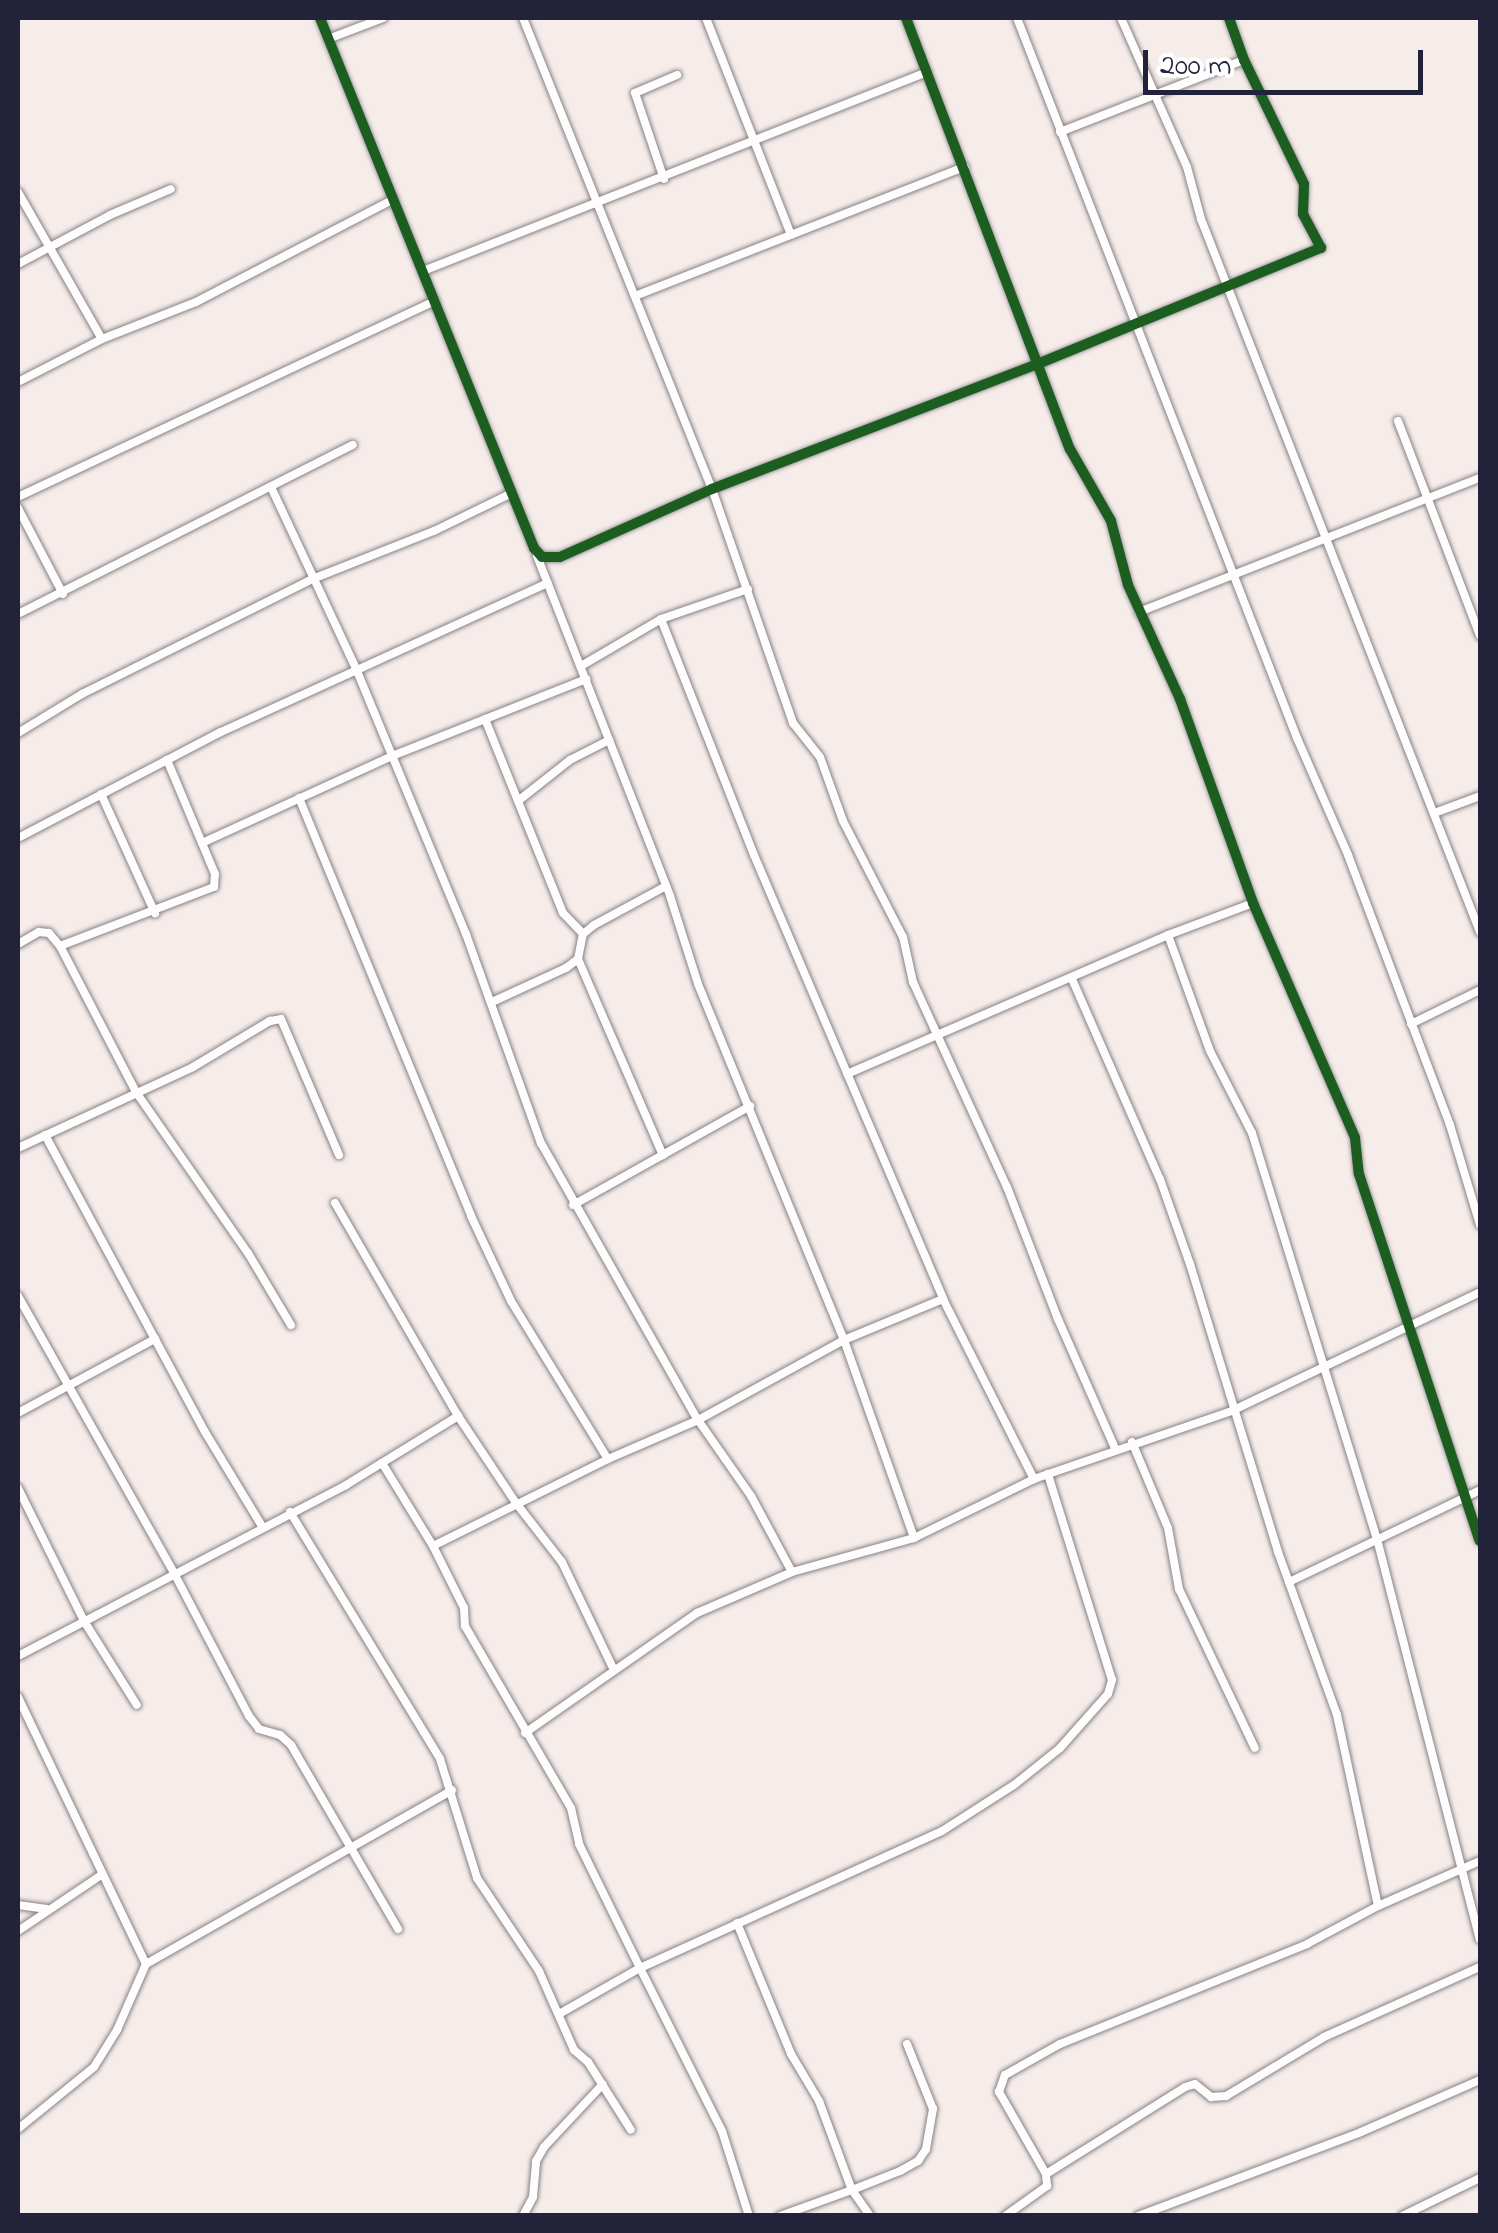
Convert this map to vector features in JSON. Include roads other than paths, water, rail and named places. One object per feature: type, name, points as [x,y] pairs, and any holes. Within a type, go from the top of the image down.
[{"type":"street","points":[[320,18],[581,666],[666,886],[698,984],[750,1106],[791,1219],[844,1340],[914,1538]]},
{"type":"street","points":[[328,39],[383,18]]},
{"type":"street","points":[[522,18],[712,488],[792,723],[820,757],[843,821],[903,937],[913,982],[1008,1187],[1115,1448]]},
{"type":"street","points":[[706,18],[792,235]]},
{"type":"street","points":[[906,18],[1070,449],[1111,521],[1140,612],[1180,698],[1253,903],[1306,1015],[1355,1138],[1359,1174],[1480,1541]]},
{"type":"street","points":[[1017,18],[1450,1125],[1480,1225]]},
{"type":"street","points":[[1122,18],[1187,168],[1227,287],[1437,812],[1480,932]]},
{"type":"street","points":[[534,548],[542,557],[560,557],[712,488],[1040,364],[1320,248],[1304,214],[1304,184],[1244,60],[1229,18]]},
{"type":"street","points":[[1060,132],[1244,60]]},
{"type":"street","points":[[424,271],[927,72]]},
{"type":"street","points":[[664,179],[635,92],[677,75]]},
{"type":"street","points":[[635,296],[965,167]]},
{"type":"street","points":[[18,264],[172,189]]},
{"type":"street","points":[[18,192],[102,339]]},
{"type":"street","points":[[18,382],[102,339],[196,302],[394,199]]},
{"type":"street","points":[[18,497],[435,302]]},
{"type":"street","points":[[1398,421],[1480,636]]},
{"type":"street","points":[[18,614],[354,446]]},
{"type":"street","points":[[1140,612],[1480,478]]},
{"type":"street","points":[[271,486],[392,756],[492,1002],[541,1143],[698,1420],[751,1496],[792,1572]]},
{"type":"street","points":[[18,733],[82,694],[315,578],[434,531],[512,493]]},
{"type":"street","points":[[18,508],[63,594]]},
{"type":"street","points":[[18,838],[168,760],[548,583]]},
{"type":"street","points":[[581,666],[661,619],[748,588]]},
{"type":"street","points":[[661,619],[754,855],[942,1299],[1034,1479]]},
{"type":"street","points":[[202,842],[392,756],[586,679]]},
{"type":"street","points":[[485,719],[562,913],[583,934]]},
{"type":"street","points":[[518,802],[570,760],[609,740]]},
{"type":"street","points":[[60,946],[214,888],[214,874],[168,760]]},
{"type":"street","points":[[101,794],[156,913]]},
{"type":"street","points":[[1437,812],[1480,796]]},
{"type":"street","points":[[300,798],[471,1216],[511,1300],[608,1458]]},
{"type":"street","points":[[664,1154],[578,959],[583,934],[666,886]]},
{"type":"street","points":[[848,1074],[1168,935],[1253,903]]},
{"type":"street","points":[[18,944],[39,932],[49,933],[60,946],[136,1092],[248,1253],[291,1324]]},
{"type":"street","points":[[1168,935],[1210,1050],[1252,1133],[1377,1538],[1426,1716],[1480,1940]]},
{"type":"street","points":[[492,1002],[578,959]]},
{"type":"street","points":[[1072,979],[1160,1179],[1336,1716],[1378,1906]]},
{"type":"street","points":[[1411,1024],[1480,990]]},
{"type":"street","points":[[18,1148],[193,1066],[270,1021],[281,1020],[339,1154]]},
{"type":"street","points":[[573,1205],[750,1106]]},
{"type":"street","points":[[44,1135],[262,1526]]},
{"type":"street","points":[[335,1203],[458,1416],[516,1504],[543,1532],[562,1562],[613,1668]]},
{"type":"street","points":[[526,1733],[613,1668],[697,1613],[792,1572],[914,1538],[1034,1479],[1132,1442],[1234,1410],[1322,1364],[1480,1292]]},
{"type":"street","points":[[18,1296],[174,1573],[249,1716],[258,1730],[280,1735],[291,1745],[398,1929]]},
{"type":"street","points":[[433,1546],[608,1458],[698,1420],[844,1340],[942,1299]]},
{"type":"street","points":[[18,1413],[155,1339]]},
{"type":"street","points":[[18,1656],[382,1463],[458,1416]]},
{"type":"street","points":[[1132,1442],[1168,1528],[1179,1588],[1255,1748]]},
{"type":"street","points":[[382,1463],[433,1546],[464,1608],[465,1626],[570,1808],[578,1844],[722,2131],[749,2216]]},
{"type":"street","points":[[559,2014],[640,1968],[942,1832],[1014,1785],[1060,1748],[1108,1694],[1112,1680],[1048,1474]]},
{"type":"street","points":[[18,1488],[84,1621],[137,1705]]},
{"type":"street","points":[[1289,1582],[1480,1490]]},
{"type":"street","points":[[290,1512],[440,1760],[477,1878],[539,1971],[574,2050],[603,2084],[631,2130]]},
{"type":"street","points":[[18,1696],[68,1798],[100,1876],[146,1964]]},
{"type":"street","points":[[18,2128],[94,2067],[117,2030],[146,1964],[452,1790]]},
{"type":"street","points":[[1005,2216],[1046,2186],[1046,2174],[999,2092],[1006,2074],[1060,2044],[1307,1944],[1378,1906],[1480,1862]]},
{"type":"street","points":[[18,1930],[100,1876]]},
{"type":"street","points":[[18,1904],[47,1909]]},
{"type":"street","points":[[737,1923],[791,2054],[819,2100],[852,2190],[870,2216]]},
{"type":"street","points":[[1046,2174],[1184,2087],[1195,2084],[1212,2097],[1226,2096],[1324,2037],[1480,1967]]},
{"type":"street","points":[[780,2216],[918,2161],[926,2149],[934,2109],[906,2044]]},
{"type":"street","points":[[1138,2216],[1361,2132],[1480,2080]]},
{"type":"street","points":[[522,2216],[533,2197],[536,2162],[544,2147],[603,2084]]},
{"type":"street","points":[[1402,2216],[1480,2178]]}]
